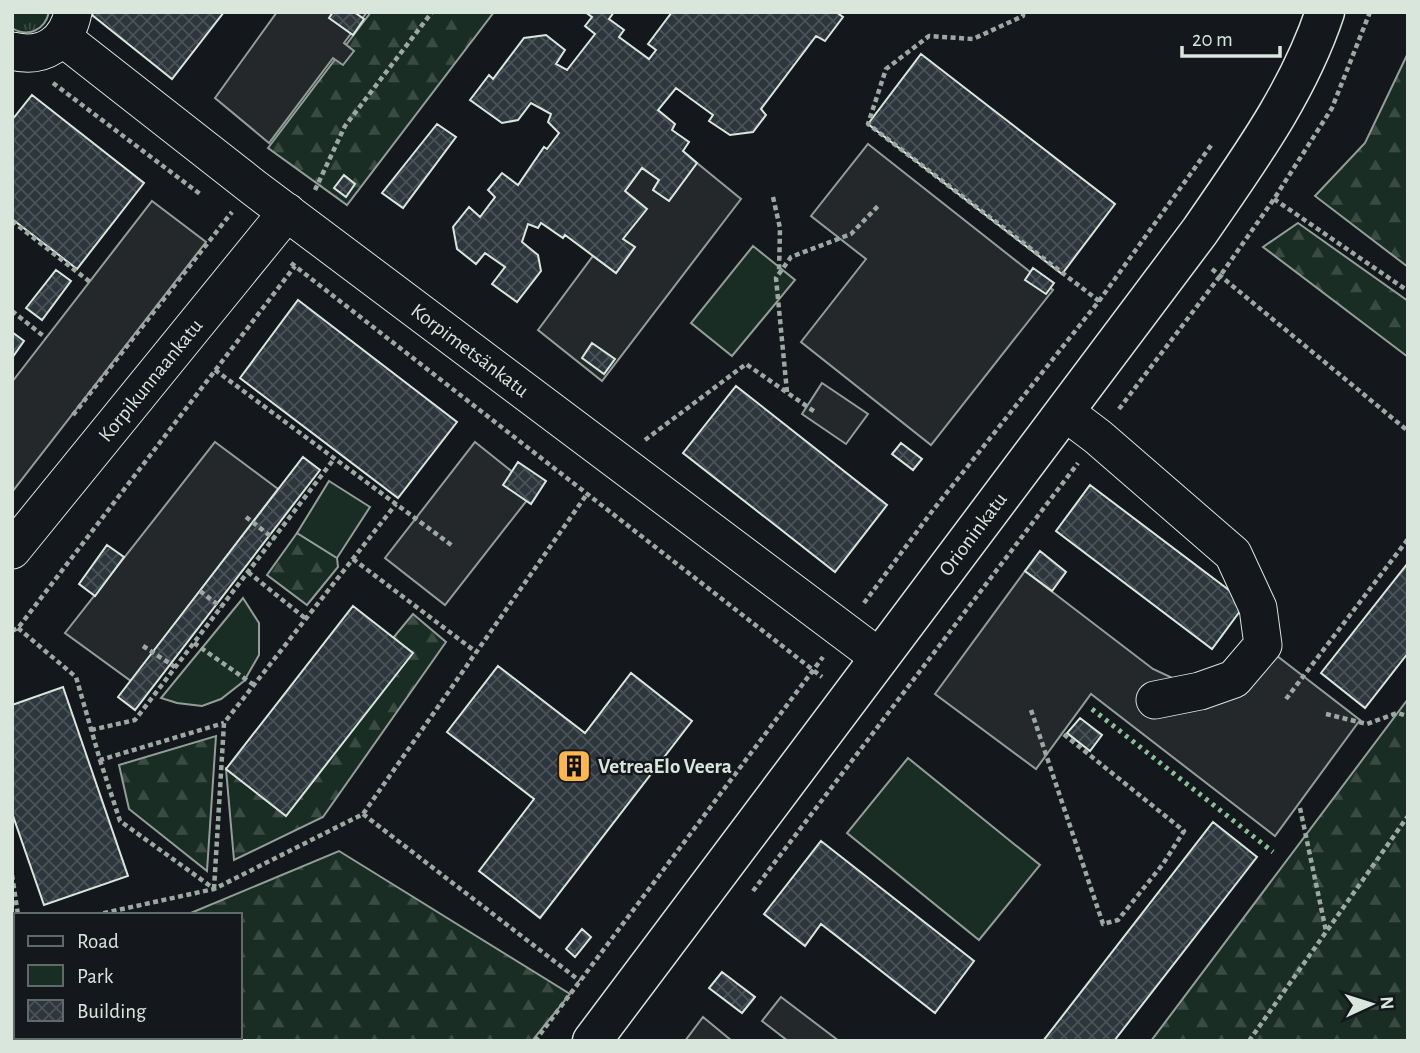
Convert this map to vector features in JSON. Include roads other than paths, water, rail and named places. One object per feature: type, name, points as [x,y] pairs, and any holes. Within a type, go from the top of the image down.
[{"type":"main road","name":"Orioninkatu","points":[[592,1041],[1187,249],[1276,121],[1313,48],[1325,12]]},
{"type":"street","name":"Korpimetsänkatu","points":[[12,51],[24,54],[39,53],[52,47],[68,25],[253,187],[880,658]]},
{"type":"street","name":"Korpikunnaankatu","points":[[12,550],[287,212]]},
{"type":"street","points":[[1065,412],[1098,437],[1233,554],[1258,608],[1263,645],[1234,679],[1200,691],[1155,700]]},
{"type":"place","name":"VetreaElo Veera","points":[[574,766]]}]
